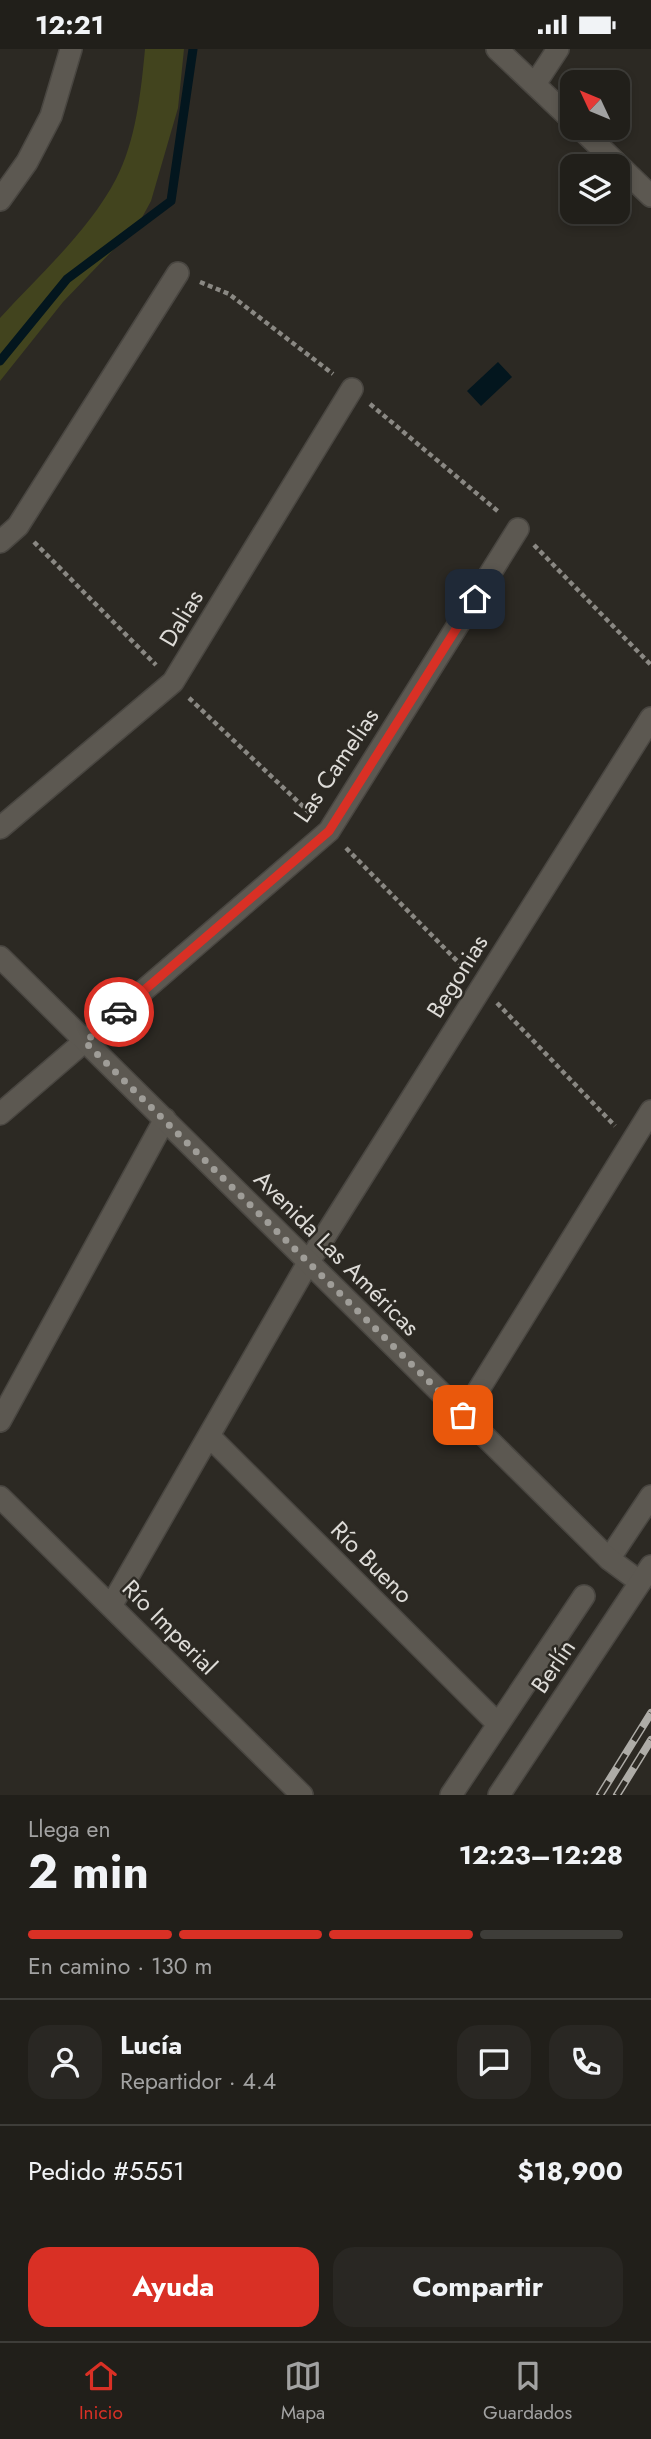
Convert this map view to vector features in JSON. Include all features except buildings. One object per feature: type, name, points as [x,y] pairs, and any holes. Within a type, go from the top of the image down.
[{"type":"street","points":[[0,200],[27,162],[51,116],[71,49]]},
{"type":"street","points":[[497,49],[560,108]]},
{"type":"street","points":[[535,84],[558,49]]},
{"type":"street","points":[[593,140],[651,196]]},
{"type":"street","points":[[0,542],[18,526],[178,273]]},
{"type":"street","name":"Dalias","points":[[0,828],[173,682],[352,389]]},
{"type":"street","name":"Las Camelias","points":[[0,1114],[329,831],[518,529]]},
{"type":"street","name":"Begonias","points":[[111,1606],[308,1263],[651,718]]},
{"type":"street","name":"Avenida Las Américas","points":[[0,957],[609,1559],[646,1574]]},
{"type":"street","points":[[463,1415],[651,1111]]},
{"type":"street","points":[[0,1421],[165,1119]]},
{"type":"street","name":"Río Bueno","points":[[210,1437],[498,1724]]},
{"type":"street","points":[[609,1559],[651,1496]]},
{"type":"street","name":"Río Imperial","points":[[0,1497],[302,1795]]},
{"type":"street","name":"Berlín","points":[[499,1795],[646,1574]]},
{"type":"street","points":[[451,1795],[584,1596]]},
{"type":"path","points":[[178,273],[229,294],[352,389],[518,529],[651,665]]},
{"type":"green space","points":[[145,49],[184,49],[178,108],[151,201],[139,223],[63,302],[0,381],[0,318],[78,235],[105,198],[123,164],[136,115]]},
{"type":"water","points":[[498,362],[512,377],[481,406],[467,391]]},
{"type":"waterway","points":[[0,361],[67,279],[171,201],[193,49]]},
{"type":"railway","points":[[600,1795],[651,1713]]},
{"type":"railway","points":[[617,1795],[651,1740]]},
{"type":"way so far","points":[[119,1012],[85,1042],[463,1415]]},
{"type":"route","points":[[119,1012],[329,831],[475,599]]}]
